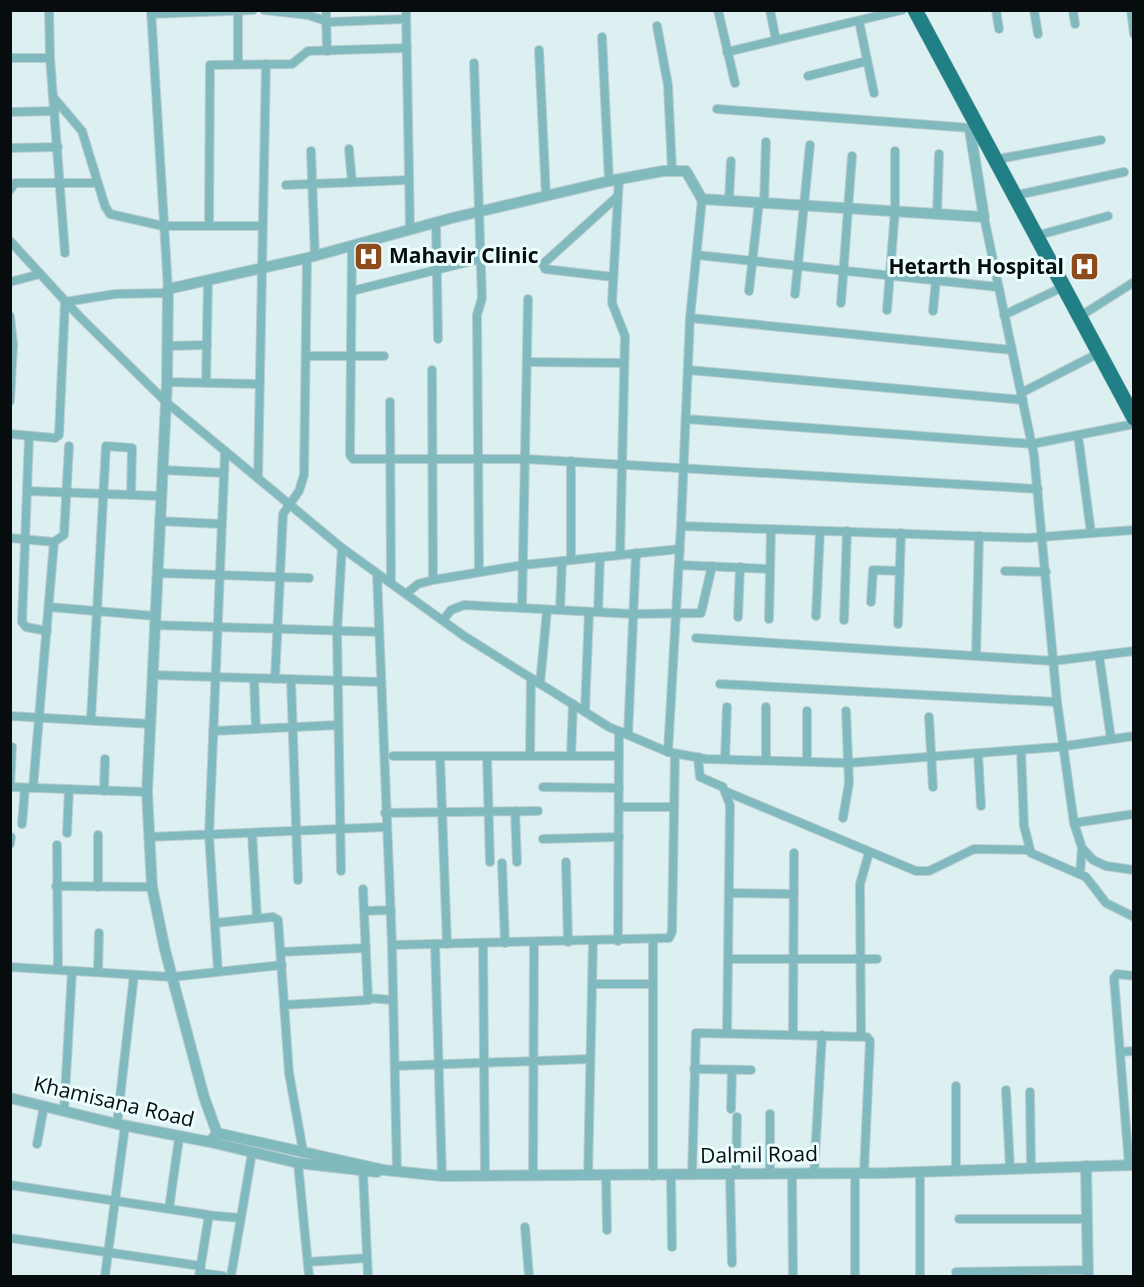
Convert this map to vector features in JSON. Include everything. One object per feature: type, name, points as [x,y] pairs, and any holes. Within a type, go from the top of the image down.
[{"type":"highway","points":[[915,10],[974,128],[1063,287],[1082,315],[1134,405]]},
{"type":"highway","points":[[925,10],[1004,158],[1082,315],[1098,353],[1134,418]]},
{"type":"street","points":[[49,10],[50,58],[65,254]]},
{"type":"street","points":[[213,1138],[172,977],[152,887],[149,837],[147,792],[168,346],[151,12],[253,10]]},
{"type":"street","points":[[264,10],[308,15],[326,21],[376,15],[406,15],[410,230]]},
{"type":"street","points":[[326,10],[327,51]]},
{"type":"street","points":[[718,10],[735,82]]},
{"type":"street","points":[[770,10],[776,40]]},
{"type":"street","points":[[727,52],[902,10]]},
{"type":"street","points":[[996,10],[999,29]]},
{"type":"street","points":[[1034,10],[1038,34]]},
{"type":"street","points":[[1073,10],[1075,24]]},
{"type":"street","points":[[1131,10],[1134,34]]},
{"type":"street","points":[[238,11],[238,63]]},
{"type":"street","points":[[859,21],[874,93]]},
{"type":"street","points":[[657,26],[668,85],[672,170]]},
{"type":"street","points":[[602,37],[614,180],[618,196],[612,303],[624,331],[620,555]]},
{"type":"street","points":[[209,226],[209,67],[213,64],[238,63],[291,64],[308,51],[407,48]]},
{"type":"street","points":[[539,50],[546,196]]},
{"type":"street","points":[[10,58],[50,58]]},
{"type":"street","points":[[808,76],[867,61]]},
{"type":"street","points":[[474,63],[482,298],[477,315],[479,572]]},
{"type":"street","points":[[258,478],[266,64]]},
{"type":"street","points":[[54,98],[82,131],[105,206],[110,214],[163,226],[262,226]]},
{"type":"street","points":[[717,109],[974,128],[984,217],[1032,444],[1043,537],[1057,702],[1074,823],[1082,848],[1080,874]]},
{"type":"street","points":[[10,112],[55,111]]},
{"type":"street","points":[[1004,158],[1101,141]]},
{"type":"street","points":[[749,291],[761,202],[766,142]]},
{"type":"street","points":[[795,294],[806,205],[810,145]]},
{"type":"street","points":[[10,148],[58,147]]},
{"type":"street","points":[[350,149],[352,182]]},
{"type":"street","points":[[275,679],[283,514],[299,491],[304,475],[313,184],[311,151]]},
{"type":"street","points":[[887,310],[895,211],[895,151]]},
{"type":"street","points":[[937,214],[939,154]]},
{"type":"street","points":[[841,303],[850,208],[852,156]]},
{"type":"street","points":[[729,200],[731,161]]},
{"type":"street","points":[[65,302],[115,294],[167,291],[311,257],[479,212],[614,180],[672,170],[686,171],[702,199],[690,318],[676,615],[671,753],[674,807],[672,932],[669,938],[653,940],[392,945]]},
{"type":"street","points":[[1022,194],[1124,172]]},
{"type":"street","points":[[286,185],[409,180]]},
{"type":"street","points":[[10,190],[15,183],[98,183]]},
{"type":"street","points":[[613,277],[545,269],[543,264],[618,196]]},
{"type":"street","points":[[702,199],[984,217]]},
{"type":"street","points":[[1042,234],[1108,216]]},
{"type":"street","points":[[436,223],[438,339]]},
{"type":"street","points":[[10,241],[65,302],[166,402],[342,548],[442,620],[540,684],[624,733],[671,753],[698,757],[848,762],[1021,750],[1134,736]]},
{"type":"street","points":[[352,246],[351,458],[571,461],[1038,489]]},
{"type":"street","points":[[697,255],[998,287]]},
{"type":"street","points":[[351,291],[480,259]]},
{"type":"street","points":[[10,282],[40,274]]},
{"type":"street","points":[[206,383],[208,280]]},
{"type":"street","points":[[933,311],[936,280]]},
{"type":"street","points":[[1082,315],[1134,282]]},
{"type":"street","points":[[1004,315],[1063,287]]},
{"type":"street","points":[[522,608],[528,298]]},
{"type":"street","points":[[10,434],[55,438],[59,435],[65,302]]},
{"type":"street","points":[[10,316],[13,345],[10,400]]},
{"type":"street","points":[[690,318],[1011,350]]},
{"type":"street","points":[[168,346],[207,345]]},
{"type":"street","points":[[688,370],[1022,397],[1098,353]]},
{"type":"street","points":[[306,356],[384,356]]},
{"type":"street","points":[[528,362],[624,363]]},
{"type":"street","points":[[432,370],[433,580]]},
{"type":"street","points":[[167,382],[259,384]]},
{"type":"street","points":[[390,402],[391,583]]},
{"type":"street","points":[[686,419],[1032,444],[1134,424]]},
{"type":"street","points":[[1078,435],[1091,533]]},
{"type":"street","points":[[29,437],[22,622],[26,627],[47,631]]},
{"type":"street","points":[[10,538],[54,542],[61,538],[65,531],[69,446]]},
{"type":"street","points":[[91,719],[105,448],[119,446],[132,448],[131,495]]},
{"type":"street","points":[[218,972],[208,835],[225,451]]},
{"type":"street","points":[[560,610],[566,561],[571,461]]},
{"type":"street","points":[[162,470],[224,473]]},
{"type":"street","points":[[27,491],[160,496]]},
{"type":"street","points":[[159,521],[221,524]]},
{"type":"street","points":[[681,526],[1043,537],[1134,531]]},
{"type":"street","points":[[769,619],[771,529]]},
{"type":"street","points":[[816,616],[820,531]]},
{"type":"street","points":[[844,620],[847,531]]},
{"type":"street","points":[[898,624],[901,533]]},
{"type":"street","points":[[976,656],[980,536]]},
{"type":"street","points":[[22,824],[38,717],[54,542]]},
{"type":"street","points":[[341,871],[337,631],[342,548]]},
{"type":"street","points":[[406,594],[418,584],[479,572],[523,565],[680,549]]},
{"type":"street","points":[[618,941],[619,756],[624,733],[636,554]]},
{"type":"street","points":[[585,711],[600,557]]},
{"type":"street","points":[[679,565],[770,569]]},
{"type":"street","points":[[442,620],[451,610],[464,605],[633,614],[702,613],[712,566]]},
{"type":"street","points":[[738,617],[740,567]]},
{"type":"street","points":[[871,602],[873,570],[900,571]]},
{"type":"street","points":[[1005,571],[1046,572]]},
{"type":"street","points":[[157,573],[309,578]]},
{"type":"street","points":[[377,573],[385,813],[391,910],[397,1172]]},
{"type":"street","points":[[49,607],[98,611],[216,627],[380,632]]},
{"type":"street","points":[[540,684],[547,610]]},
{"type":"street","points":[[696,638],[1053,661],[1134,651]]},
{"type":"street","points":[[1099,655],[1111,739]]},
{"type":"street","points":[[152,675],[381,682]]},
{"type":"street","points":[[530,756],[531,678]]},
{"type":"street","points":[[254,679],[256,729]]},
{"type":"street","points":[[291,680],[298,880]]},
{"type":"street","points":[[720,684],[1057,702]]},
{"type":"street","points":[[571,756],[573,704]]},
{"type":"street","points":[[725,759],[727,707]]},
{"type":"street","points":[[766,707],[766,760]]},
{"type":"street","points":[[807,711],[807,761]]},
{"type":"street","points":[[843,818],[849,783],[846,711]]},
{"type":"street","points":[[10,716],[151,724]]},
{"type":"street","points":[[929,717],[933,787]]},
{"type":"street","points":[[213,731],[338,725]]},
{"type":"street","points":[[12,747],[10,787],[147,792]]},
{"type":"street","points":[[1021,750],[1024,826],[1029,850],[1035,856],[1080,874],[1091,882],[1106,903],[1134,917]]},
{"type":"street","points":[[978,753],[981,806]]},
{"type":"street","points":[[393,756],[619,756]]},
{"type":"street","points":[[440,756],[447,944]]},
{"type":"street","points":[[487,756],[490,862]]},
{"type":"street","points":[[698,757],[700,777],[727,792],[869,853],[922,872],[974,849],[1029,850]]},
{"type":"street","points":[[104,791],[105,759]]},
{"type":"street","points":[[543,788],[619,788]]},
{"type":"street","points":[[67,833],[69,789]]},
{"type":"street","points":[[727,792],[730,805],[727,1033]]},
{"type":"street","points":[[619,807],[674,807]]},
{"type":"street","points":[[515,811],[517,862]]},
{"type":"street","points":[[385,813],[538,811]]},
{"type":"street","points":[[1074,823],[1134,814]]},
{"type":"street","points":[[149,837],[386,827]]},
{"type":"street","points":[[252,833],[257,918]]},
{"type":"street","points":[[98,835],[98,886]]},
{"type":"street","points":[[10,844],[11,837]]},
{"type":"street","points":[[543,839],[619,837]]},
{"type":"street","points":[[57,845],[58,970]]},
{"type":"street","points":[[1082,848],[1093,860],[1106,866],[1134,870]]},
{"type":"street","points":[[794,853],[794,1034]]},
{"type":"street","points":[[861,1036],[861,877],[869,853]]},
{"type":"street","points":[[566,862],[568,942]]},
{"type":"street","points":[[501,863],[505,943]]},
{"type":"street","points":[[56,886],[152,887]]},
{"type":"street","points":[[363,889],[369,1000]]},
{"type":"street","points":[[729,893],[794,894]]},
{"type":"street","points":[[365,911],[391,910]]},
{"type":"street","points":[[214,922],[278,918],[289,1073],[303,1151]]},
{"type":"street","points":[[98,972],[99,933]]},
{"type":"street","points":[[653,940],[653,1176]]},
{"type":"street","points":[[588,1176],[593,941]]},
{"type":"street","points":[[533,1176],[534,942]]},
{"type":"street","points":[[483,943],[485,1176]]},
{"type":"street","points":[[435,944],[442,1176]]},
{"type":"street","points":[[281,952],[366,948]]},
{"type":"street","points":[[728,959],[877,959]]},
{"type":"street","points":[[10,967],[172,977],[282,965]]},
{"type":"street","points":[[64,1111],[72,972]]},
{"type":"street","points":[[1131,1165],[1114,978],[1117,974],[1134,976]]},
{"type":"street","points":[[105,1276],[116,1200],[134,975]]},
{"type":"street","points":[[592,984],[653,984]]},
{"type":"street","points":[[284,1005],[393,1000]]},
{"type":"street","points":[[692,1175],[695,1034],[867,1037],[870,1041],[855,1276]]},
{"type":"street","points":[[814,1174],[822,1035]]},
{"type":"street","points":[[1120,1052],[1134,1052]]},
{"type":"street","points":[[395,1066],[591,1059]]},
{"type":"street","points":[[694,1069],[751,1070]]},
{"type":"street","points":[[731,1109],[732,1070]]},
{"type":"street","points":[[956,1086],[956,1170]]},
{"type":"street","points":[[1006,1090],[1010,1169]]},
{"type":"street","points":[[1030,1092],[1031,1168]]},
{"type":"street","name":"Khamisana Road","points":[[10,1098],[179,1138],[213,1138]]},
{"type":"street","points":[[37,1144],[44,1106]]},
{"type":"street","points":[[770,1114],[770,1174]]},
{"type":"street","points":[[732,1263],[733,1175],[737,1117]]},
{"type":"street","points":[[169,1209],[179,1138]]},
{"type":"street","points":[[213,1138],[303,1151],[384,1170]]},
{"type":"street","points":[[213,1138],[252,1153],[298,1163],[363,1172],[384,1170]]},
{"type":"street","points":[[231,1276],[252,1153]]},
{"type":"street","points":[[298,1163],[309,1276]]},
{"type":"street","name":"Dalmil Road","points":[[384,1170],[442,1176],[671,1176],[920,1172],[1131,1165]]},
{"type":"street","points":[[956,1272],[1088,1273],[1086,1166]]},
{"type":"street","points":[[363,1172],[368,1276]]},
{"type":"street","points":[[920,1172],[920,1276]]},
{"type":"street","points":[[792,1174],[793,1276]]},
{"type":"street","points":[[606,1176],[607,1230]]},
{"type":"street","points":[[671,1176],[672,1247]]},
{"type":"street","points":[[10,1185],[205,1215],[241,1218]]},
{"type":"street","points":[[200,1272],[210,1219],[205,1215]]},
{"type":"street","points":[[958,1219],[1087,1219]]},
{"type":"street","points":[[525,1227],[529,1276]]},
{"type":"street","points":[[10,1238],[109,1250],[223,1276]]},
{"type":"street","points":[[308,1262],[367,1258]]},
{"type":"place","name":"Mahavir Clinic","points":[[368,256]]},
{"type":"place","name":"Hetarth Hospital","points":[[1085,267]]}]
